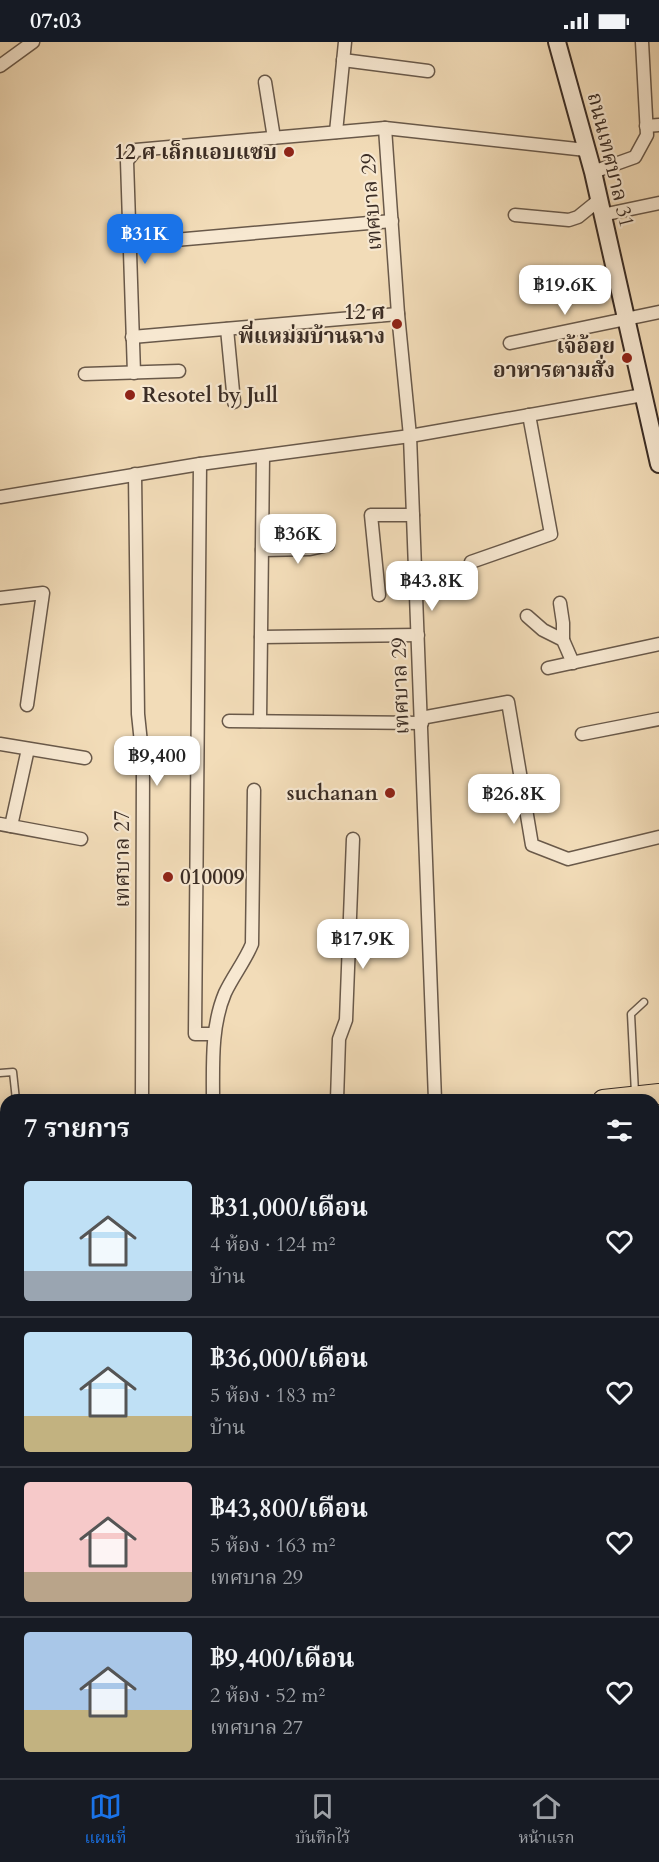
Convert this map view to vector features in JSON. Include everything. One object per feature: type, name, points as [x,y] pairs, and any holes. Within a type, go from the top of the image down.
[{"type":"main road","name":"ถนนเทศบาล 31","points":[[557,42],[601,207],[659,464]]},
{"type":"street","points":[[0,66],[33,42]]},
{"type":"street","points":[[336,132],[345,42]]},
{"type":"street","points":[[592,172],[635,157],[652,125],[642,42]]},
{"type":"street","points":[[343,60],[428,71]]},
{"type":"street","points":[[265,82],[274,138]]},
{"type":"street","points":[[134,373],[127,161],[136,150],[385,128],[586,150]]},
{"type":"street","name":"เทศบาล 29","points":[[385,128],[398,314],[410,436],[435,1094]]},
{"type":"street","points":[[515,215],[569,220],[601,207],[659,203]]},
{"type":"street","points":[[129,244],[392,221]]},
{"type":"street","points":[[510,343],[659,312]]},
{"type":"street","points":[[132,337],[398,314]]},
{"type":"street","points":[[227,329],[234,402]]},
{"type":"street","points":[[85,374],[179,371]]},
{"type":"street","points":[[0,496],[200,464],[410,436],[643,395]]},
{"type":"street","points":[[471,562],[551,534],[529,415]]},
{"type":"street","points":[[260,721],[263,456]]},
{"type":"street","points":[[200,464],[195,1034],[214,1034]]},
{"type":"street","name":"เทศบาล 27","points":[[135,474],[138,714],[142,762],[142,1094]]},
{"type":"street","points":[[379,595],[371,515],[413,515]]},
{"type":"street","points":[[262,550],[310,549],[328,545]]},
{"type":"street","points":[[0,598],[43,593],[27,705]]},
{"type":"street","points":[[560,603],[563,640],[573,663]]},
{"type":"street","points":[[527,616],[543,630],[563,640]]},
{"type":"street","points":[[261,637],[418,635]]},
{"type":"street","points":[[548,668],[659,644]]},
{"type":"street","points":[[229,721],[421,720],[508,702],[532,845],[568,859],[659,837]]},
{"type":"street","points":[[582,734],[659,719]]},
{"type":"street","points":[[0,744],[85,758]]},
{"type":"street","points":[[28,749],[5,825],[81,839]]},
{"type":"street","points":[[213,1094],[214,1034],[225,994],[252,944],[254,790]]},
{"type":"street","points":[[337,1094],[339,1039],[346,1020],[353,839]]},
{"type":"lane","points":[[635,1094],[631,1014],[644,1002]]},
{"type":"lane","points":[[0,1073],[13,1072],[15,1094]]},
{"type":"place","name":"12 ศ เล็กแอบแซบ","points":[[289,152]]},
{"type":"place","name":"12 ศ พี่แหม่มบ้านฉาง","points":[[397,324]]},
{"type":"place","name":"เจ้อ้อย อาหารตามสั่ง","points":[[627,358]]},
{"type":"place","name":"Resotel by Jull","points":[[130,395]]},
{"type":"place","name":"suchanan","points":[[390,793]]},
{"type":"place","name":"010009","points":[[168,877]]}]
